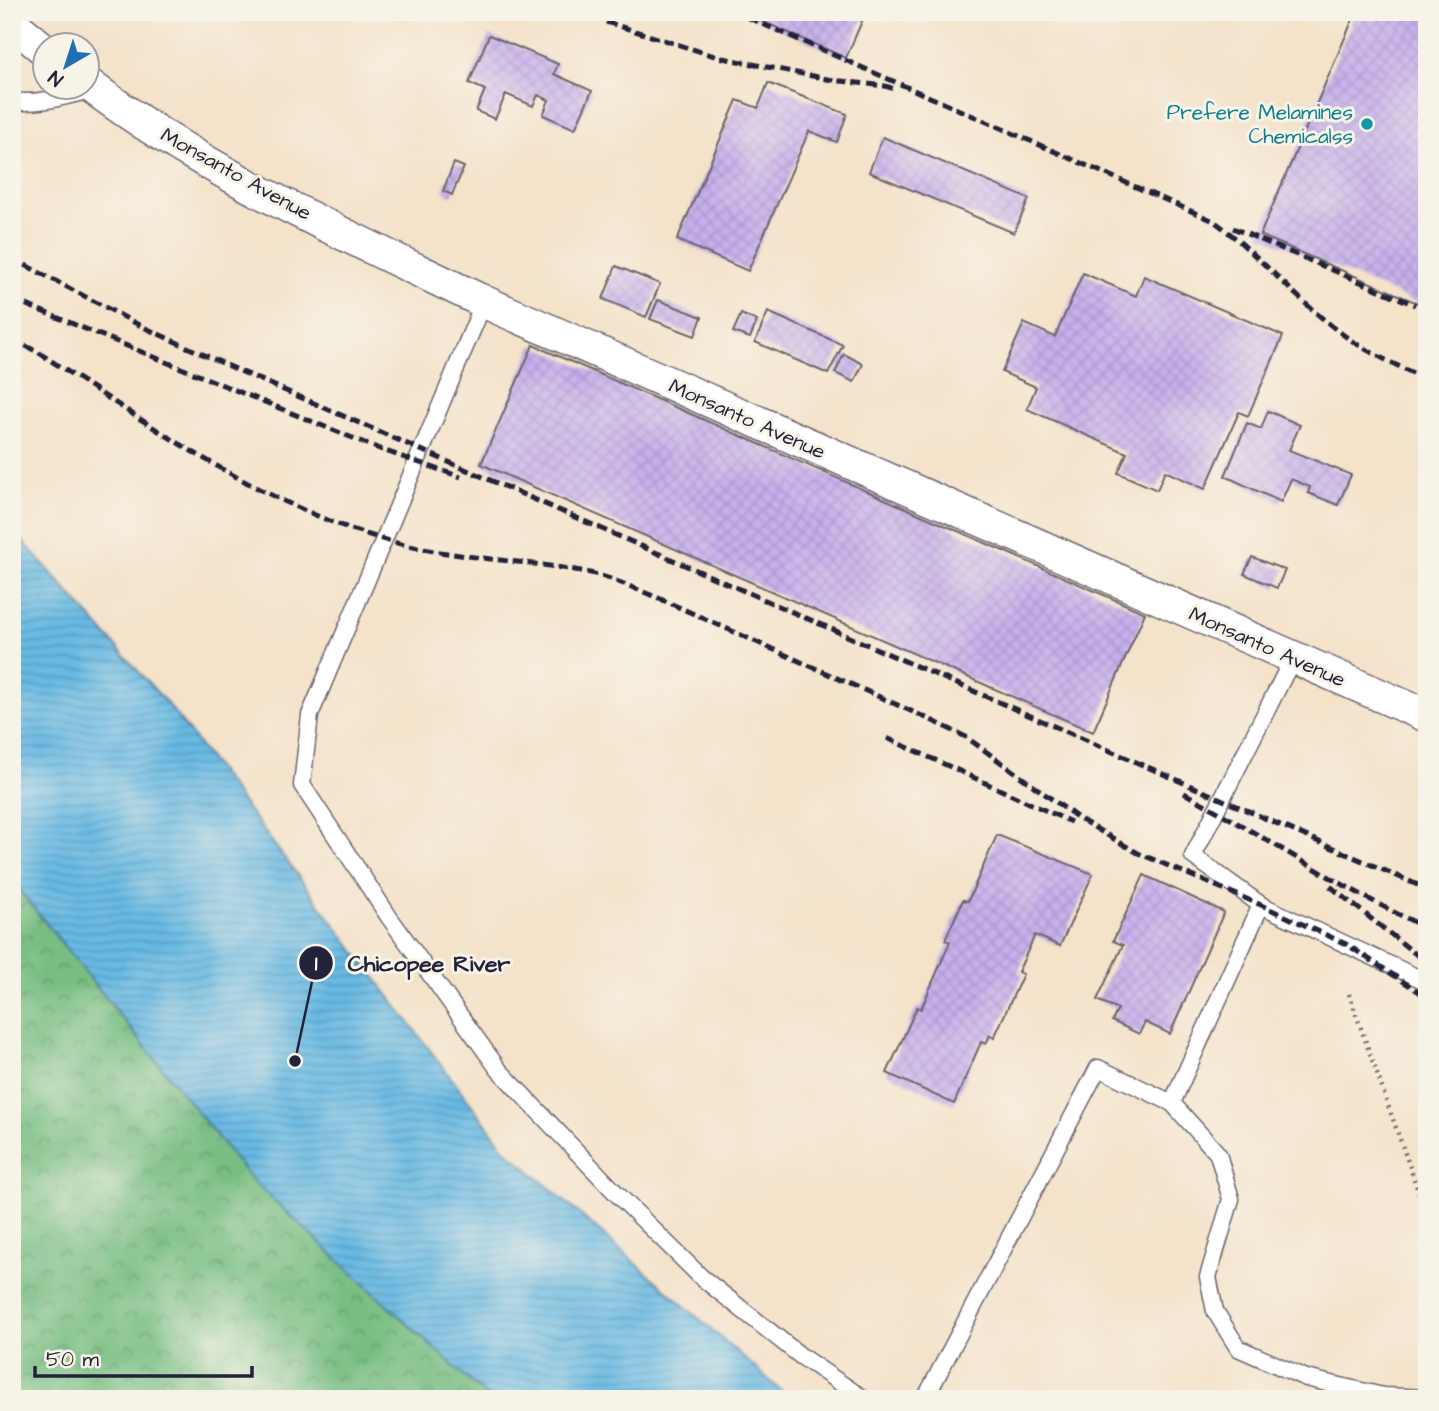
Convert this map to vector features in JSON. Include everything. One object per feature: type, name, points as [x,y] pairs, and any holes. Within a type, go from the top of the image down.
[{"type":"street","points":[[12,23],[32,39]]},
{"type":"street","name":"Monsanto Avenue","points":[[102,94],[224,170],[343,233],[484,302],[1427,716]]},
{"type":"lane","points":[[12,101],[32,102]]},
{"type":"lane","points":[[484,302],[310,715],[302,785],[389,917],[499,1070],[616,1194],[701,1277],[802,1357],[864,1399]]},
{"type":"lane","points":[[1293,658],[1194,856],[1261,905],[1427,982]]},
{"type":"lane","points":[[1171,1103],[1261,905]]},
{"type":"lane","points":[[925,1399],[1098,1068],[1171,1103],[1218,1154],[1231,1199],[1208,1276],[1214,1311],[1238,1348],[1306,1378],[1384,1397],[1427,1398]]},
{"type":"path","points":[[1349,994],[1427,1216]]},
{"type":"green space","points":[[12,881],[253,1181],[489,1399],[12,1399]]},
{"type":"water","points":[[12,532],[23,541],[170,707],[505,1149],[791,1399],[489,1399],[253,1181],[12,881]]},
{"type":"building","points":[[741,12],[866,12],[846,58]]},
{"type":"building","name":"Prefere Melamines Chemicalss","points":[[1356,12],[1427,12],[1427,279],[1417,303],[1260,235]]},
{"type":"building","points":[[489,35],[558,64],[554,74],[592,91],[575,129],[543,115],[549,100],[538,95],[533,106],[506,94],[495,119],[476,111],[485,90],[469,83]]},
{"type":"building","points":[[768,83],[847,114],[837,142],[809,131],[748,271],[677,240],[737,100],[758,108]]},
{"type":"building","points":[[883,137],[1029,199],[1014,233],[869,172]]},
{"type":"building","points":[[454,163],[464,167],[452,195],[443,191]]},
{"type":"building","points":[[616,266],[660,284],[646,317],[603,299]]},
{"type":"building","points":[[1083,273],[1136,296],[1144,276],[1283,336],[1248,416],[1239,412],[1205,489],[1165,471],[1157,490],[1118,473],[1127,453],[1027,409],[1036,387],[1002,372],[1024,323],[1055,337]]},
{"type":"building","points":[[658,300],[702,317],[695,336],[650,319]]},
{"type":"building","points":[[768,312],[843,345],[828,374],[755,342]]},
{"type":"building","points":[[741,314],[757,321],[750,338],[733,332]]},
{"type":"building","points":[[533,345],[1145,613],[1093,732],[481,464]]},
{"type":"building","points":[[844,354],[863,364],[854,382],[835,373]]},
{"type":"building","points":[[1268,411],[1300,425],[1289,450],[1351,475],[1338,505],[1308,493],[1310,487],[1291,479],[1281,502],[1225,476],[1247,423],[1261,429]]},
{"type":"building","points":[[1252,557],[1285,570],[1277,588],[1244,574]]},
{"type":"building","points":[[997,835],[1093,874],[1060,946],[1035,935],[1018,972],[1023,974],[994,1038],[990,1035],[986,1044],[981,1042],[954,1104],[887,1073],[917,1007],[921,1009],[950,942],[945,940],[963,900],[968,901]]},
{"type":"building","points":[[1144,875],[1224,912],[1170,1034],[1145,1022],[1139,1034],[1112,1021],[1118,1009],[1097,1000],[1123,945],[1113,941]]},
{"type":"railway","points":[[735,12],[1214,221],[1248,249],[1311,309],[1345,336],[1427,380]]},
{"type":"railway","points":[[606,22],[718,57],[832,80],[895,89]]},
{"type":"railway","points":[[1233,228],[1415,305]]},
{"type":"railway","points":[[12,258],[141,326],[231,367],[1427,889]]},
{"type":"railway","points":[[12,299],[382,450],[461,477]]},
{"type":"railway","points":[[12,339],[36,351],[204,459],[292,505],[338,524],[411,546],[604,577],[656,597],[931,720],[966,737],[1078,818],[1138,853],[1346,944],[1427,997]]},
{"type":"railway","points":[[887,738],[1071,822]]},
{"type":"railway","points":[[1184,793],[1334,880],[1427,928]]},
{"type":"railway","points":[[1330,886],[1427,963]]},
{"type":"place","name":"Prefere Melamines Chemicalss","points":[[1367,124]]},
{"type":"place","name":"Chicopee River","points":[[295,1061]]}]
